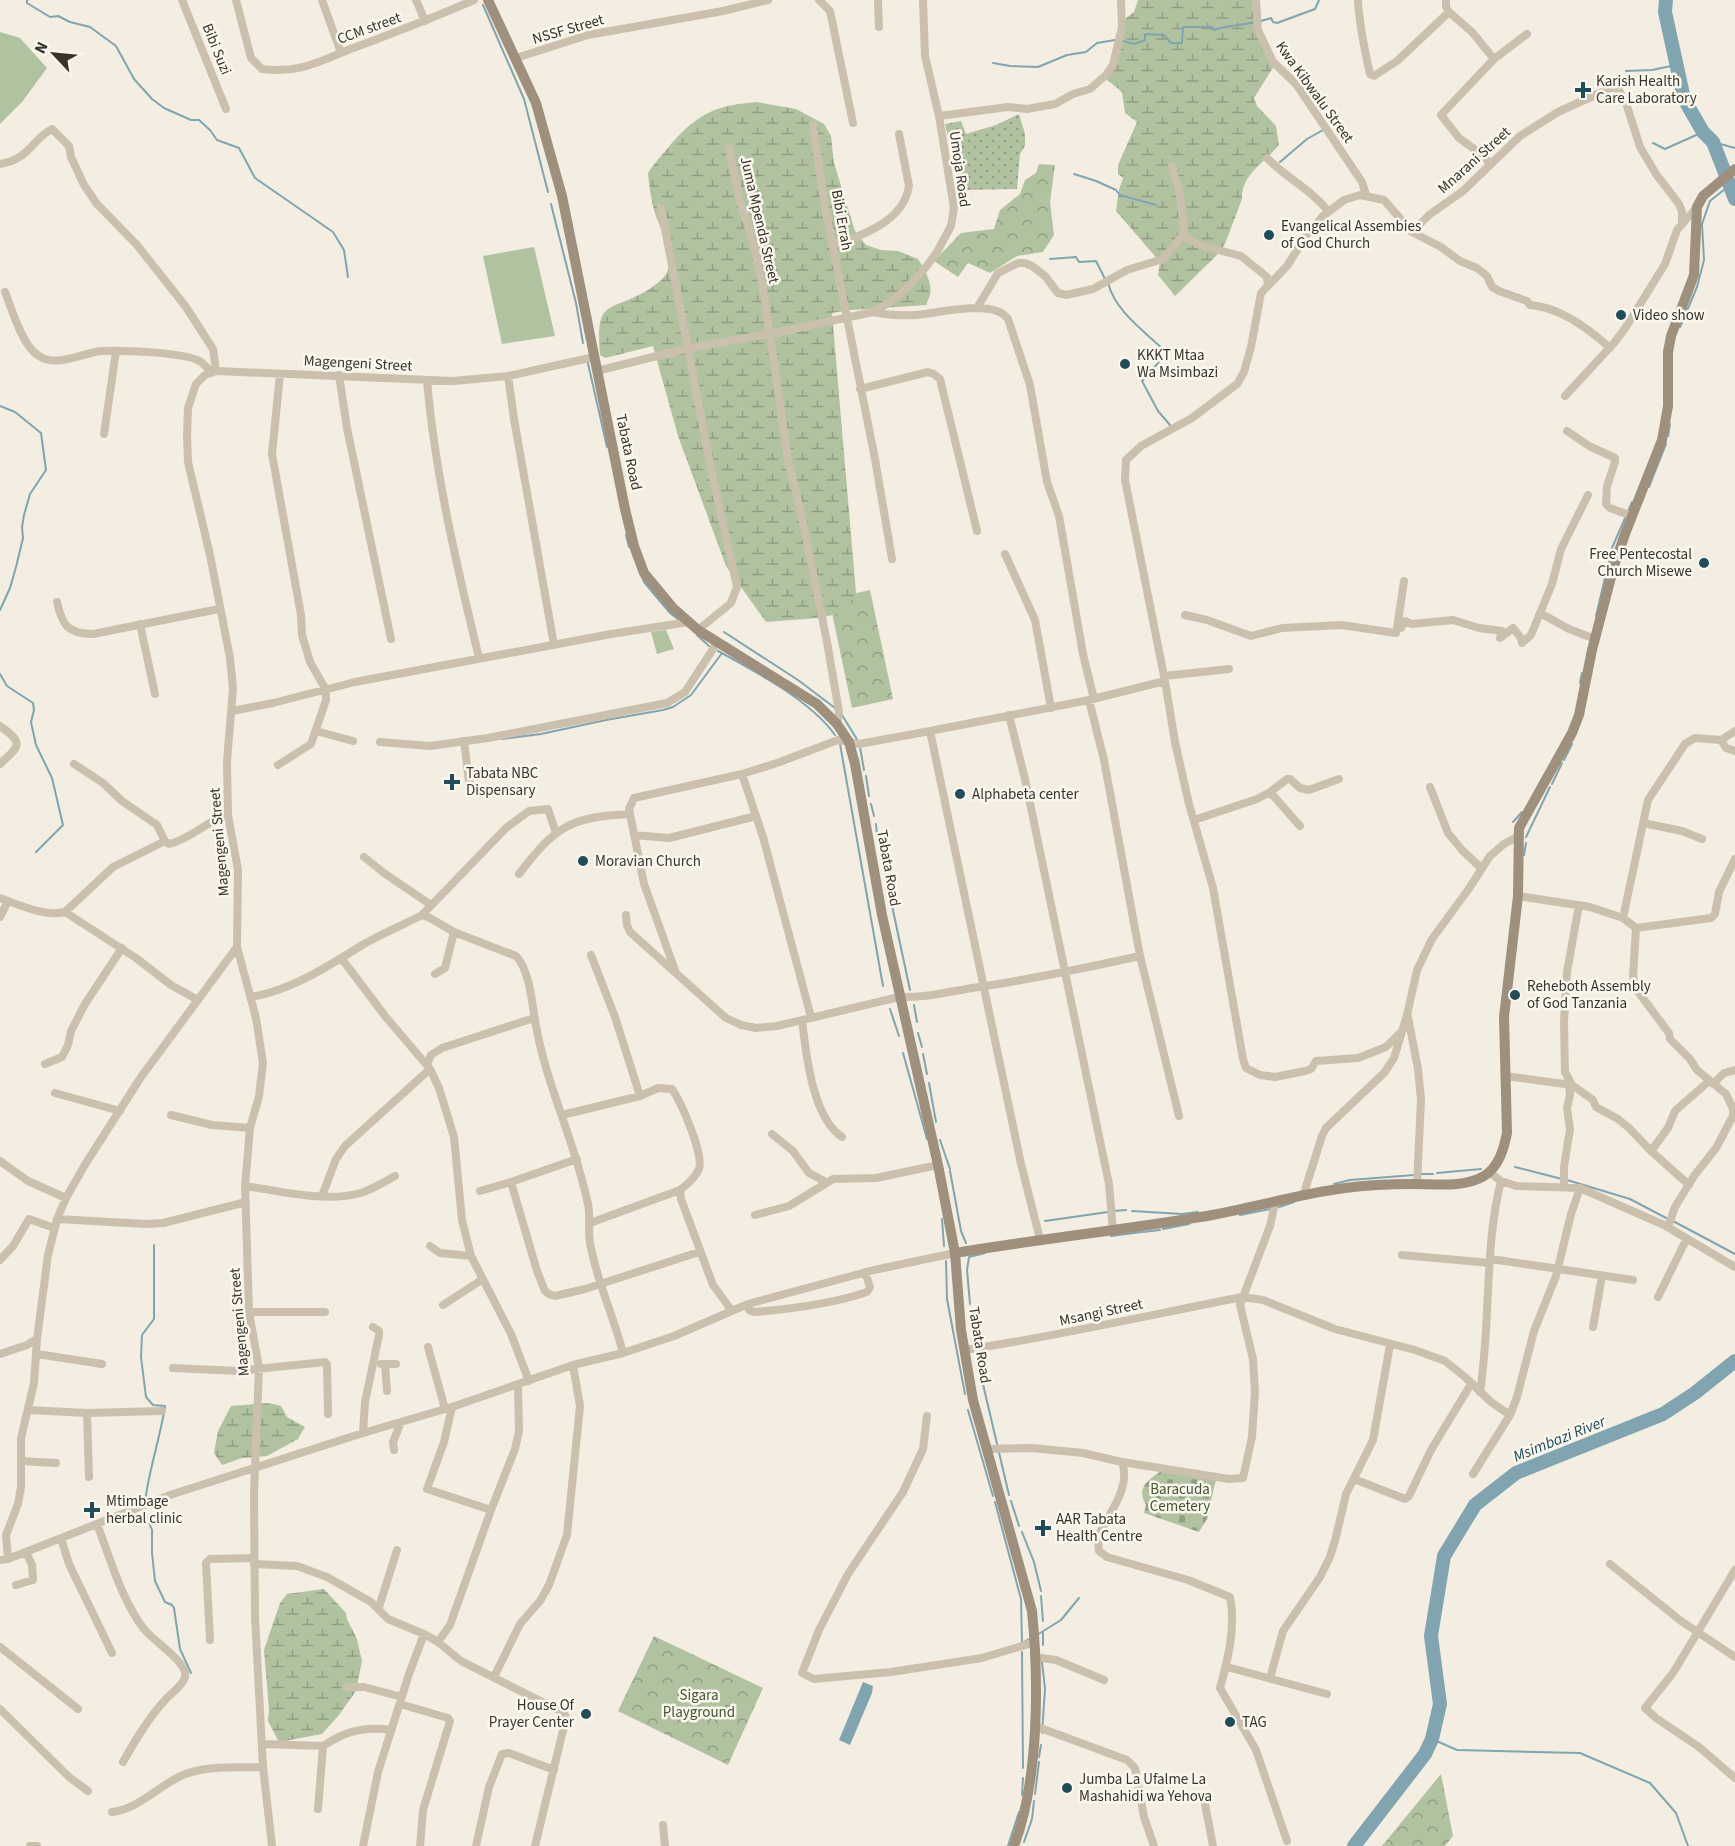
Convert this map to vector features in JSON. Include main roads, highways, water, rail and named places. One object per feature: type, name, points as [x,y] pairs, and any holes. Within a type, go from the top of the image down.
[{"type":"main road","name":"Tabata Road","points":[[488,0],[543,122],[562,196],[616,468],[639,563],[657,590],[698,630],[817,704],[837,723],[849,742],[899,997],[938,1165],[955,1253],[961,1330],[973,1400],[1026,1586],[1035,1642],[1035,1726],[1027,1803],[1014,1846]]},
{"type":"main road","points":[[955,1253],[1209,1216],[1275,1203],[1304,1193],[1359,1186],[1457,1184],[1489,1173],[1503,1152],[1507,1133],[1504,1017],[1518,896],[1519,828],[1572,733],[1585,690],[1595,639],[1614,566],[1662,440],[1666,424],[1668,352],[1671,336],[1695,275],[1697,207],[1703,196],[1735,170]]},
{"type":"water","points":[[863,1682],[873,1686],[872,1693],[850,1745],[839,1740]]},
{"type":"waterway","points":[[27,0],[27,3],[50,17],[58,16],[90,27],[116,46],[134,79],[152,99],[164,108],[191,120],[199,120],[217,140],[239,148],[255,178],[333,232],[344,250],[348,277]]},
{"type":"waterway","points":[[1120,40],[1134,44],[1145,40],[1145,34],[1164,35],[1171,43],[1182,43],[1183,27],[1212,27],[1213,30],[1271,18],[1277,23],[1315,9],[1319,0]]},
{"type":"waterway","name":"Msimbazi River","points":[[1666,0],[1665,12],[1684,99],[1703,132],[1713,142],[1735,199]]},
{"type":"waterway","points":[[483,5],[524,99],[548,192]]},
{"type":"waterway","points":[[993,63],[1038,67],[1067,55],[1086,52],[1097,43],[1115,40]]},
{"type":"waterway","points":[[1626,71],[1652,70],[1676,65]]},
{"type":"waterway","points":[[1280,162],[1307,139],[1323,130]]},
{"type":"waterway","points":[[1653,143],[1665,149],[1703,132]]},
{"type":"waterway","points":[[1713,142],[1735,148]]},
{"type":"waterway","points":[[1074,174],[1116,190],[1120,195],[1156,205]]},
{"type":"waterway","points":[[1680,327],[1697,287],[1704,260],[1702,224],[1710,201],[1730,185]]},
{"type":"waterway","name":"Msimbazi River","points":[[1731,189],[1735,193]]},
{"type":"waterway","points":[[551,204],[576,303],[583,343]]},
{"type":"waterway","points":[[1050,259],[1076,257],[1079,262],[1096,261],[1105,279]]},
{"type":"waterway","points":[[1108,283],[1112,294],[1125,313],[1167,353],[1142,381],[1158,411],[1170,425]]},
{"type":"waterway","points":[[587,359],[607,447]]},
{"type":"waterway","points":[[0,406],[15,412],[41,433],[46,470],[30,494],[24,515],[23,538],[16,567],[0,610]]},
{"type":"waterway","points":[[1668,436],[1670,424]]},
{"type":"waterway","points":[[1649,487],[1666,444]]},
{"type":"waterway","points":[[1596,616],[1612,548],[1632,502]]},
{"type":"waterway","points":[[626,535],[629,547]]},
{"type":"waterway","points":[[642,577],[670,613],[679,620]]},
{"type":"waterway","points":[[724,632],[798,680],[835,708]]},
{"type":"waterway","points":[[697,635],[709,646]]},
{"type":"waterway","points":[[718,651],[765,677],[797,699],[825,722],[835,735]]},
{"type":"waterway","points":[[501,739],[541,734],[673,707],[691,695],[722,653]]},
{"type":"waterway","points":[[1580,683],[1582,673]]},
{"type":"waterway","points":[[0,674],[7,686],[33,703],[31,722],[36,745],[52,778],[63,825],[36,852]]},
{"type":"waterway","points":[[842,715],[858,741]]},
{"type":"waterway","points":[[840,744],[883,986]]},
{"type":"waterway","points":[[1564,760],[1572,744]]},
{"type":"waterway","points":[[860,747],[864,770]]},
{"type":"waterway","points":[[1552,784],[1562,763]]},
{"type":"waterway","points":[[866,776],[869,796]]},
{"type":"waterway","points":[[1526,837],[1550,787]]},
{"type":"waterway","points":[[871,804],[874,816]]},
{"type":"waterway","points":[[1513,822],[1522,812]]},
{"type":"waterway","points":[[876,824],[877,834]]},
{"type":"waterway","points":[[1524,855],[1526,843]]},
{"type":"waterway","points":[[879,844],[882,858]]},
{"type":"waterway","points":[[884,870],[888,889]]},
{"type":"waterway","points":[[891,901],[910,990]]},
{"type":"waterway","points":[[914,1005],[917,1022]]},
{"type":"waterway","points":[[890,1009],[899,1036]]},
{"type":"waterway","points":[[918,1033],[922,1047]]},
{"type":"waterway","points":[[903,1053],[927,1139]]},
{"type":"waterway","points":[[923,1054],[927,1074]]},
{"type":"waterway","points":[[929,1083],[936,1122]]},
{"type":"waterway","points":[[940,1140],[950,1169]]},
{"type":"waterway","points":[[1515,1167],[1562,1179]]},
{"type":"waterway","points":[[1437,1173],[1481,1169]]},
{"type":"waterway","points":[[950,1171],[961,1231],[966,1243]]},
{"type":"waterway","points":[[1421,1174],[1433,1174]]},
{"type":"waterway","points":[[1334,1184],[1350,1180],[1414,1175]]},
{"type":"waterway","points":[[1567,1180],[1630,1199],[1668,1219]]},
{"type":"waterway","points":[[1276,1208],[1294,1202]]},
{"type":"waterway","points":[[1240,1215],[1270,1209]]},
{"type":"waterway","points":[[1114,1211],[1126,1210]]},
{"type":"waterway","points":[[1132,1211],[1182,1214],[1198,1212]]},
{"type":"waterway","points":[[1045,1221],[1108,1212]]},
{"type":"waterway","points":[[942,1219],[944,1246]]},
{"type":"waterway","points":[[1673,1221],[1735,1254]]},
{"type":"waterway","points":[[1163,1229],[1189,1224]]},
{"type":"waterway","points":[[1143,1232],[1160,1230]]},
{"type":"waterway","points":[[1111,1236],[1141,1232]]},
{"type":"waterway","points":[[145,1502],[165,1406],[153,1405],[146,1397],[141,1357],[142,1335],[154,1319],[154,1245]]},
{"type":"waterway","points":[[970,1304],[967,1270],[969,1257],[985,1253]]},
{"type":"waterway","points":[[946,1261],[947,1299],[965,1394]]},
{"type":"waterway","points":[[972,1312],[976,1343]]},
{"type":"waterway","points":[[978,1353],[982,1380],[1009,1495]]},
{"type":"waterway","name":"Msimbazi River","points":[[1354,1846],[1425,1754],[1432,1739],[1440,1704],[1431,1636],[1444,1556],[1475,1505],[1516,1473],[1663,1414],[1695,1393],[1735,1361]]},
{"type":"waterway","points":[[968,1410],[993,1496]]},
{"type":"waterway","points":[[1011,1501],[1019,1526]]},
{"type":"waterway","points":[[995,1502],[1021,1599],[1022,1643],[1029,1639]]},
{"type":"waterway","points":[[144,1510],[152,1530],[155,1581],[165,1602],[174,1608],[180,1649],[191,1673]]},
{"type":"waterway","points":[[1022,1532],[1034,1562],[1041,1591]]},
{"type":"waterway","points":[[1041,1596],[1043,1621]]},
{"type":"waterway","points":[[1037,1635],[1061,1620],[1079,1598]]},
{"type":"waterway","points":[[1043,1633],[1043,1645]]},
{"type":"waterway","points":[[1022,1652],[1023,1768]]},
{"type":"waterway","points":[[1042,1662],[1045,1689],[1042,1733]]},
{"type":"waterway","points":[[1432,1739],[1457,1750],[1580,1753],[1650,1783],[1676,1813],[1688,1846]]},
{"type":"waterway","points":[[1039,1757],[1041,1745]]},
{"type":"waterway","points":[[1035,1794],[1039,1762]]},
{"type":"waterway","points":[[1022,1795],[1023,1778]]},
{"type":"waterway","points":[[1024,1842],[1032,1819],[1034,1801]]},
{"type":"waterway","points":[[1008,1846],[1019,1812]]},
{"type":"place","name":"Karish Health Care Laboratory","points":[[1583,90]]},
{"type":"place","name":"Evangelical Assembies of God Church","points":[[1269,235]]},
{"type":"place","name":"Video show","points":[[1621,315]]},
{"type":"place","name":"KKKT Mtaa Wa Msimbazi","points":[[1125,364]]},
{"type":"place","name":"Free Pentecostal Church Misewe","points":[[1704,563]]},
{"type":"place","name":"Tabata NBC Dispensary","points":[[452,782]]},
{"type":"place","name":"Alphabeta center","points":[[960,794]]},
{"type":"place","name":"Moravian Church","points":[[583,861]]},
{"type":"place","name":"Reheboth Assembly of God Tanzania","points":[[1515,995]]},
{"type":"place","name":"Mtimbage herbal clinic","points":[[92,1510]]},
{"type":"place","name":"AAR Tabata Health Centre","points":[[1043,1528]]},
{"type":"place","name":"House Of Prayer Center","points":[[586,1714]]},
{"type":"place","name":"TAG","points":[[1230,1722]]},
{"type":"place","name":"Jumba La Ufalme La Mashahidi wa Yehova","points":[[1067,1788]]},
{"type":"park label","name":"Baracuda Cemetery","points":[[1180,1498]]},
{"type":"park label","name":"Sigara Playground","points":[[699,1704]]}]
